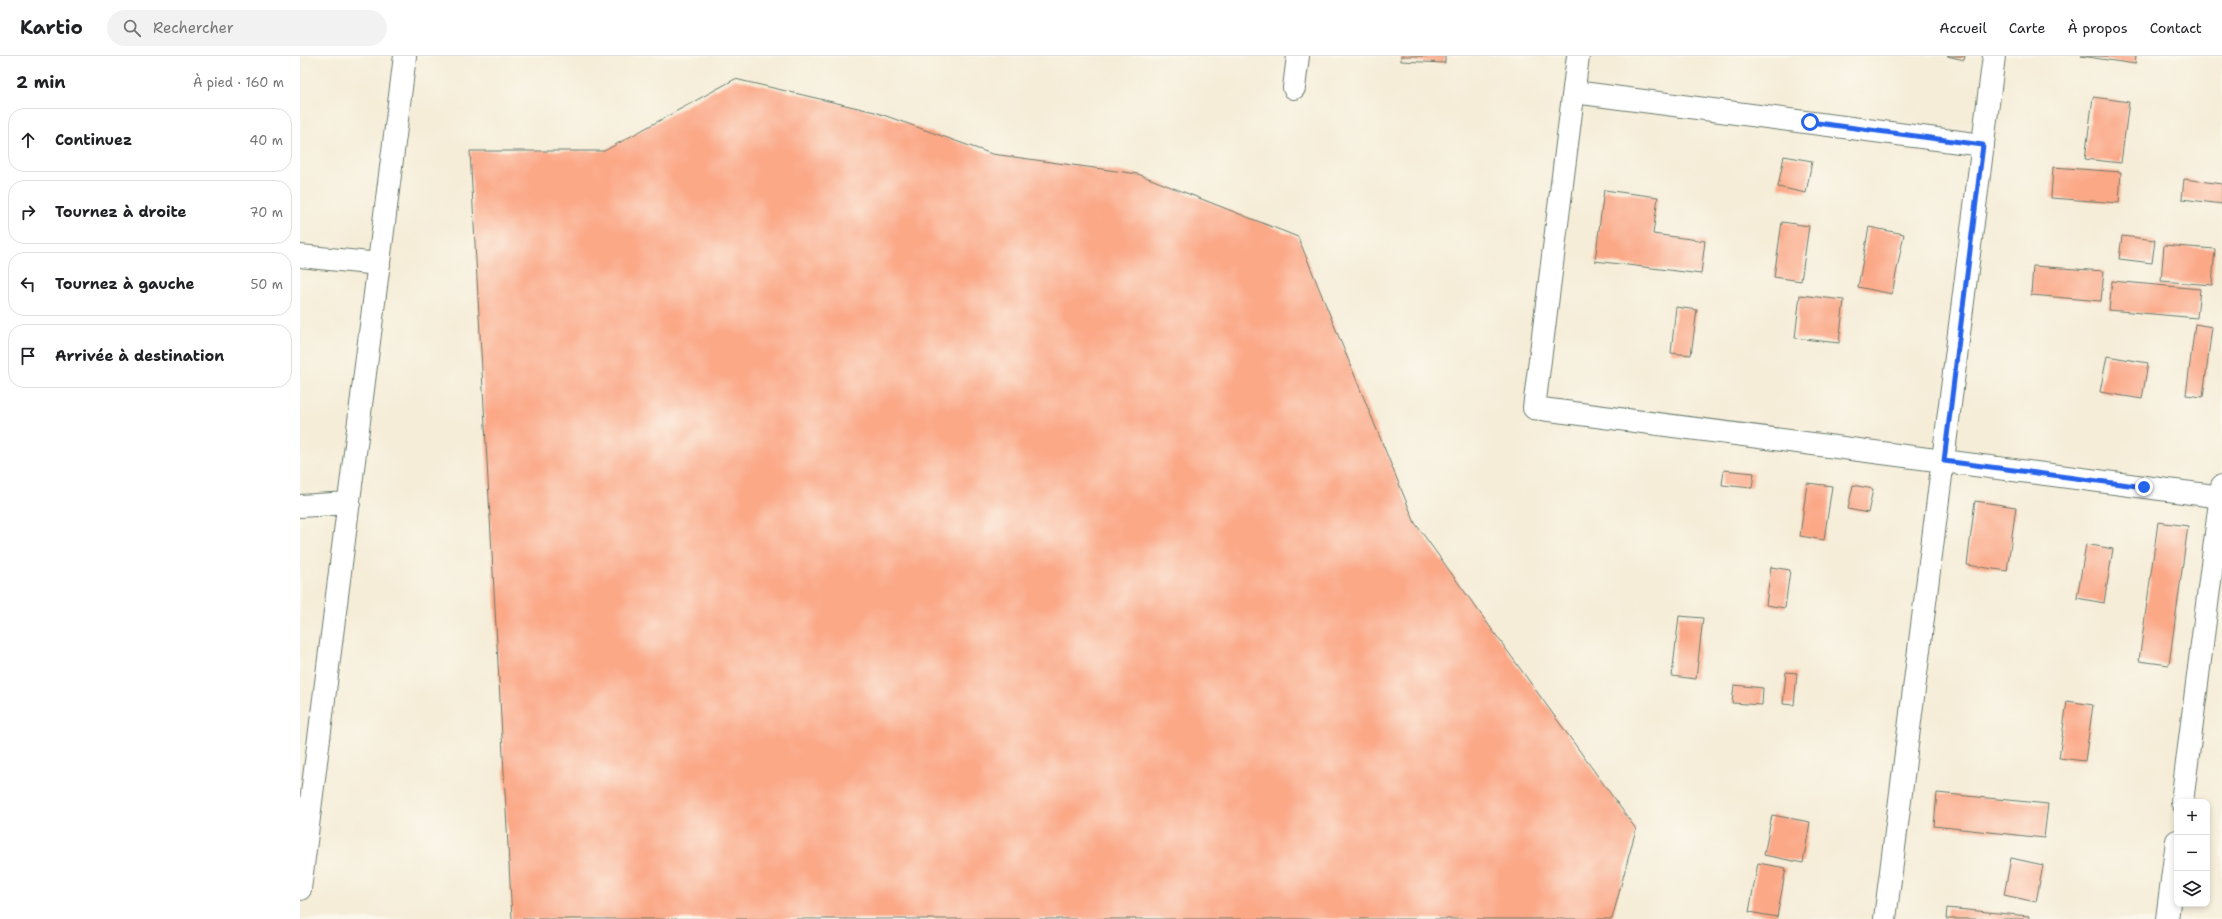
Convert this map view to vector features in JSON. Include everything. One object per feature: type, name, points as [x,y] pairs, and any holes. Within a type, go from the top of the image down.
[{"type":"street","points":[[300,889],[405,56]]},
{"type":"street","points":[[1294,88],[1298,56]]},
{"type":"street","points":[[1578,56],[1534,408],[1944,461],[2222,493],[2182,799]]},
{"type":"street","points":[[1885,919],[1994,56]]},
{"type":"street","points":[[1574,92],[1983,145]]},
{"type":"street","points":[[300,256],[379,264]]},
{"type":"street","points":[[300,506],[349,503]]},
{"type":"street","points":[[2167,919],[2174,864]]},
{"type":"building","points":[[1401,56],[1445,56],[1445,63],[1401,61]]},
{"type":"building","points":[[1947,56],[1965,56],[1964,60]]},
{"type":"building","points":[[2081,56],[2136,56],[2135,64]]},
{"type":"building","points":[[735,79],[875,112],[992,154],[1138,174],[1298,237],[1415,523],[1636,829],[1612,919],[512,919],[470,151],[604,151]]},
{"type":"building","points":[[2093,97],[2129,102],[2121,163],[2085,159]]},
{"type":"building","points":[[1784,156],[1812,161],[1806,193],[1778,187]]},
{"type":"building","points":[[2053,167],[2121,172],[2119,203],[2051,198]]},
{"type":"building","points":[[2184,179],[2222,184],[2222,204],[2182,199]]},
{"type":"building","points":[[1604,190],[1658,197],[1653,234],[1705,241],[1701,274],[1595,261]]},
{"type":"building","points":[[1782,222],[1809,226],[1801,281],[1774,277]]},
{"type":"building","points":[[1869,227],[1904,234],[1892,294],[1858,287]]},
{"type":"building","points":[[2122,236],[2155,240],[2152,263],[2119,259]]},
{"type":"building","points":[[2164,245],[2215,249],[2212,285],[2161,281]]},
{"type":"building","points":[[2033,266],[2104,271],[2101,301],[2031,295]]},
{"type":"building","points":[[2112,281],[2200,289],[2197,318],[2109,310]]},
{"type":"building","points":[[1800,295],[1844,300],[1839,343],[1795,338]]},
{"type":"building","points":[[1676,307],[1697,310],[1691,355],[1671,353]]},
{"type":"building","points":[[2195,324],[2212,327],[2203,397],[2186,395]]},
{"type":"building","points":[[2107,356],[2148,363],[2142,399],[2100,392]]},
{"type":"building","points":[[1724,470],[1754,473],[1752,488],[1722,485]]},
{"type":"building","points":[[1807,483],[1832,486],[1824,540],[1800,536]]},
{"type":"building","points":[[1853,485],[1873,489],[1868,513],[1848,509]]},
{"type":"building","points":[[1975,501],[2016,507],[2007,571],[1967,565]]},
{"type":"building","points":[[2158,522],[2188,526],[2169,665],[2139,661]]},
{"type":"building","points":[[2086,544],[2113,549],[2104,603],[2077,598]]},
{"type":"building","points":[[1771,567],[1790,570],[1785,608],[1766,605]]},
{"type":"building","points":[[1679,616],[1703,618],[1696,679],[1672,676]]},
{"type":"building","points":[[1786,672],[1797,673],[1794,705],[1783,704]]},
{"type":"building","points":[[1734,685],[1763,688],[1762,705],[1732,703]]},
{"type":"building","points":[[2067,701],[2093,705],[2085,761],[2059,758]]},
{"type":"building","points":[[1937,793],[2048,804],[2044,838],[1934,826]]},
{"type":"building","points":[[1772,815],[1810,822],[1803,863],[1764,855]]},
{"type":"building","points":[[2011,858],[2043,865],[2036,902],[2004,895]]},
{"type":"building","points":[[1758,863],[1786,868],[1777,917],[1749,912]]},
{"type":"building","points":[[1947,908],[2029,916],[2029,919],[1946,919]]},
{"type":"route","points":[[1810,122],[1983,145],[1944,461],[2144,487]]}]
